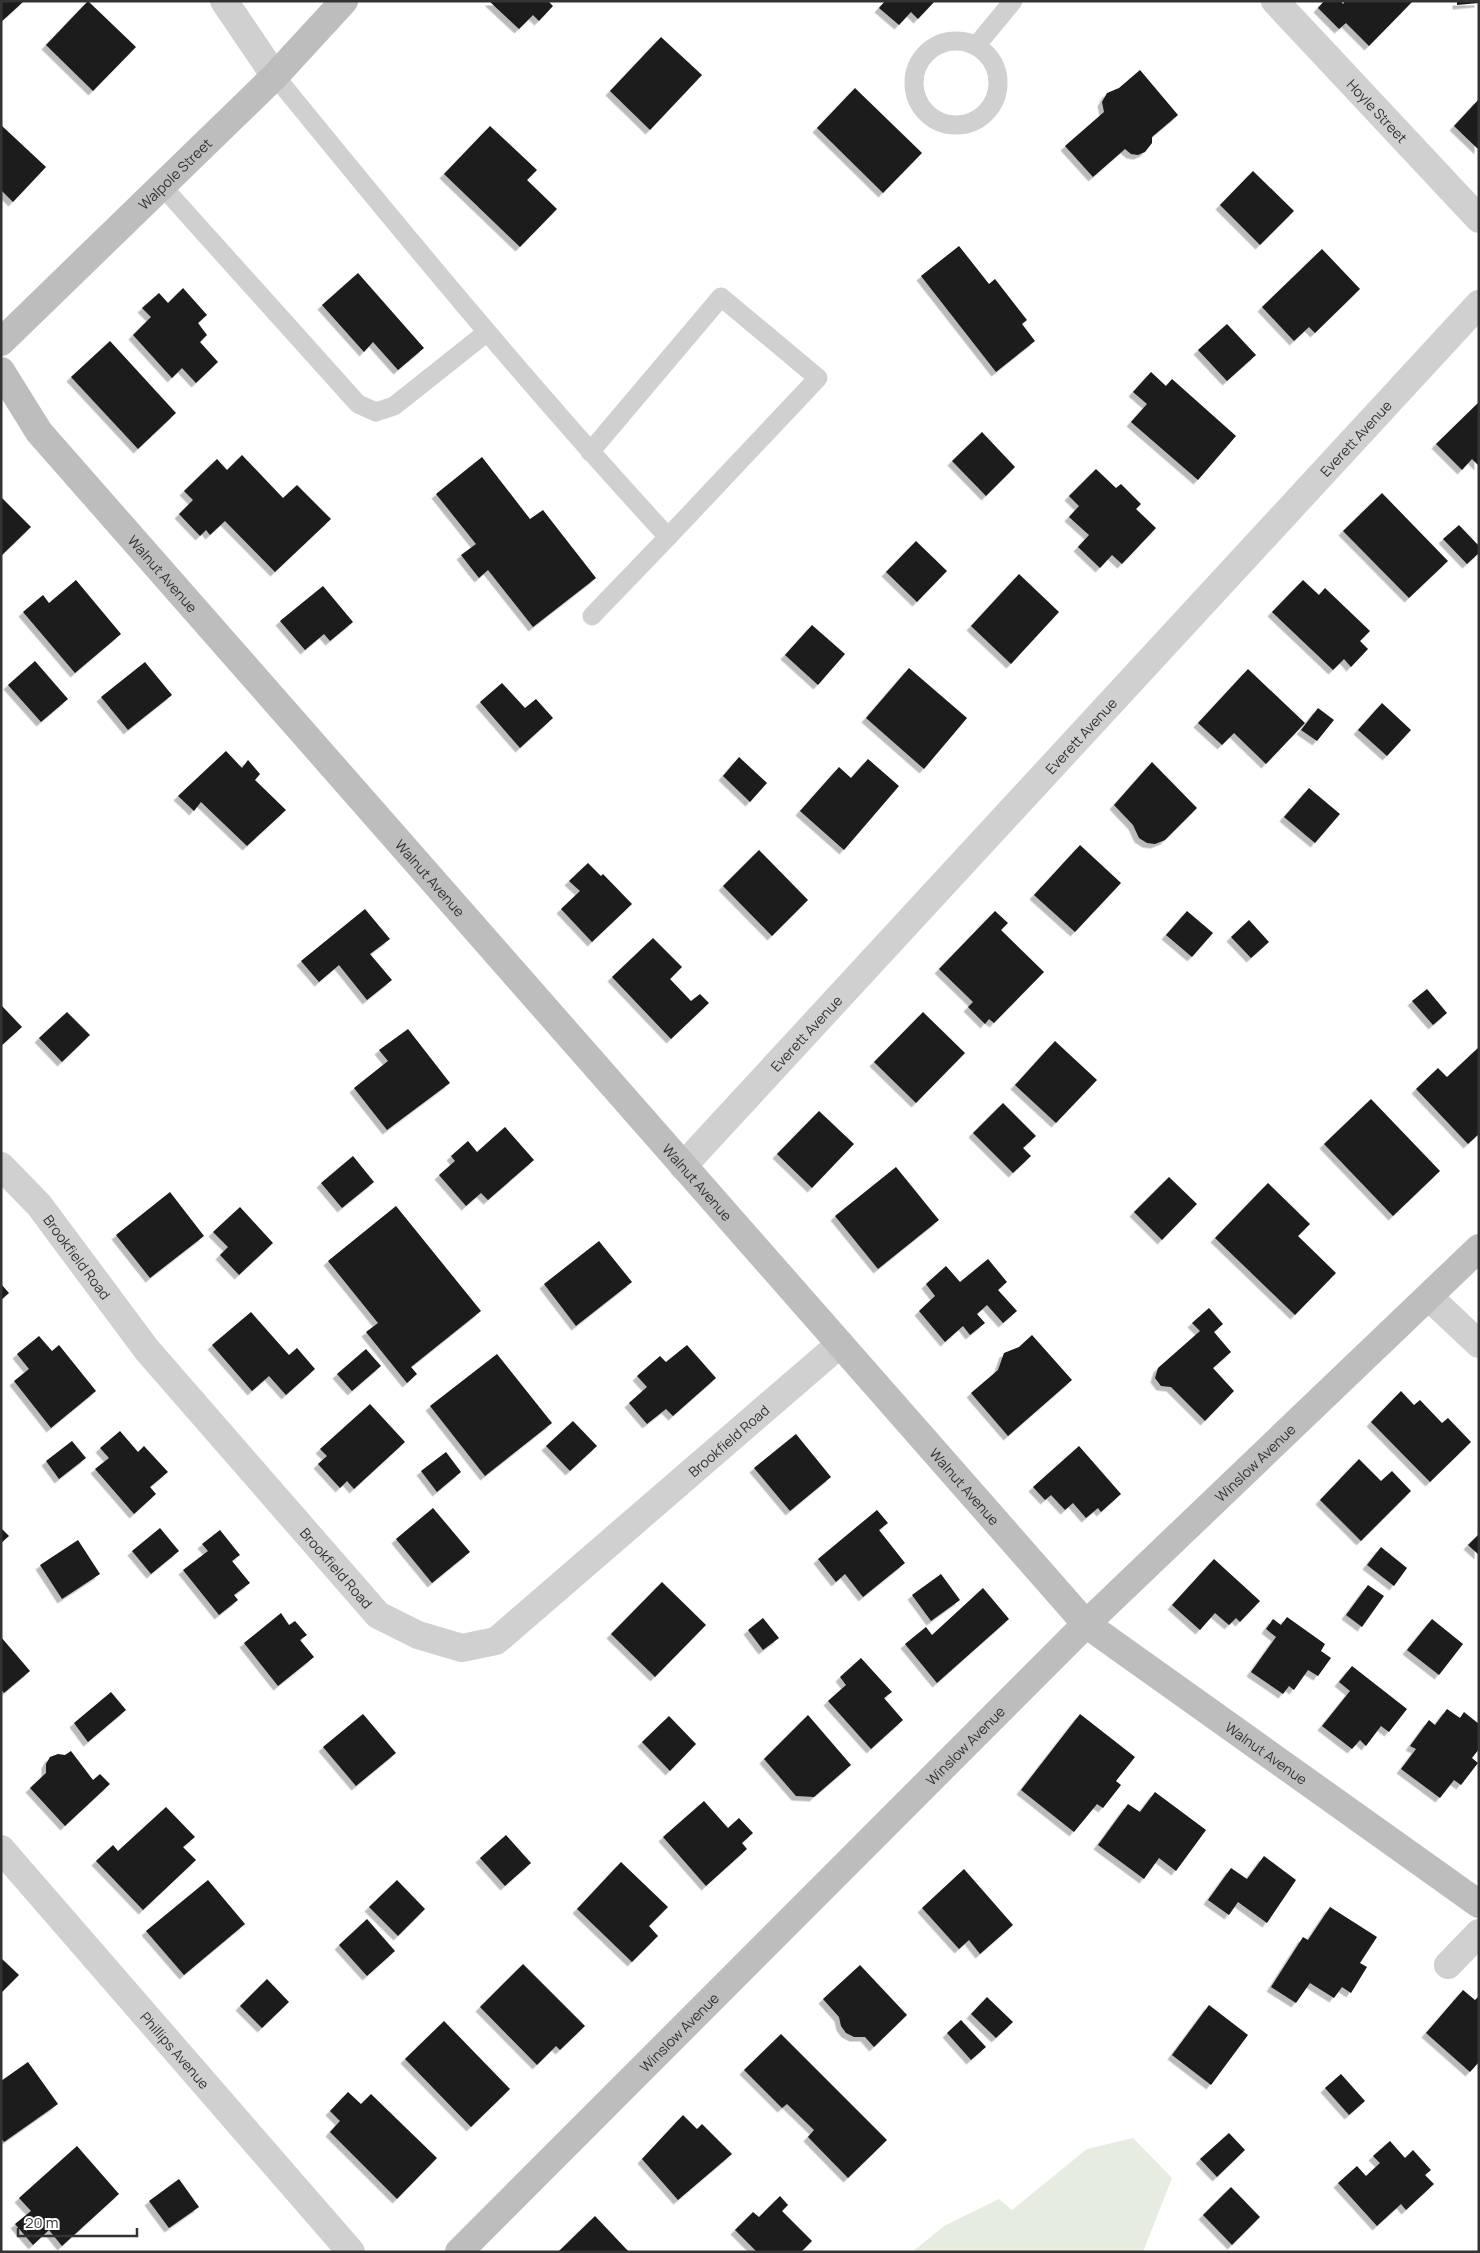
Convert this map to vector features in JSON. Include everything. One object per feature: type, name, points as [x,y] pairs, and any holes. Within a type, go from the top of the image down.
[{"type":"street","points":[[224,1],[275,76]]},
{"type":"street","name":"Walpole Street","points":[[1,342],[275,76],[344,1]]},
{"type":"street","name":"Hoyle Street","points":[[1275,1],[1479,220]]},
{"type":"street","name":"Everett Avenue","points":[[683,1166],[1479,304]]},
{"type":"street","name":"Walnut Avenue","points":[[1,371],[39,432],[1086,1624],[1479,1904]]},
{"type":"street","name":"Brookfield Road","points":[[1,1166],[39,1205],[147,1350],[378,1615],[418,1634],[462,1648],[496,1641],[840,1344]]},
{"type":"street","name":"Winslow Avenue","points":[[459,2252],[1086,1624],[1430,1298],[1479,1248]]},
{"type":"street","points":[[1430,1298],[1479,1344]]},
{"type":"street","name":"Phillips Avenue","points":[[1,1849],[351,2252]]},
{"type":"street","points":[[1448,1965],[1479,1933]]},
{"type":"lane","points":[[976,46],[1013,1]]},
{"type":"lane","points":[[948,41],[962,41],[976,46],[986,54],[996,72],[997,92],[992,105],[984,115],[972,122],[959,125],[945,124],[933,119],[922,109],[915,97],[913,82],[919,62],[934,47],[948,41]]},
{"type":"lane","points":[[275,76],[486,333],[590,452],[668,537]]},
{"type":"lane","points":[[162,186],[358,404],[376,412],[394,406],[486,333]]},
{"type":"lane","points":[[590,452],[721,297],[818,378],[592,616]]},
{"type":"shaded area","points":[[1133,2138],[1172,2178],[1143,2252],[912,2252],[944,2226],[999,2199],[1012,2210],[1087,2149]]},
{"type":"building","points":[[1,1],[22,1],[23,2],[1,22]]},
{"type":"building","points":[[88,1],[136,47],[93,91],[46,45]]},
{"type":"building","points":[[489,1],[548,1],[553,6],[539,21],[533,15],[519,29]]},
{"type":"building","points":[[885,1],[935,1],[918,19],[911,12],[899,25],[879,8]]},
{"type":"building","points":[[1324,1],[1341,1],[1343,4],[1345,1],[1413,1],[1369,46],[1346,23],[1339,29],[1318,8]]},
{"type":"building","points":[[1457,1],[1479,1],[1479,3],[1457,5]]},
{"type":"building","points":[[661,37],[702,75],[650,130],[610,91]]},
{"type":"building","points":[[1140,70],[1178,115],[1152,137],[1152,143],[1145,152],[1138,155],[1131,154],[1125,149],[1093,177],[1065,146],[1104,112],[1102,102],[1107,93],[1119,88]]},
{"type":"building","points":[[855,88],[922,153],[883,193],[817,128]]},
{"type":"building","points":[[1479,99],[1479,150],[1454,126]]},
{"type":"building","points":[[1,125],[46,167],[13,202],[1,190]]},
{"type":"building","points":[[490,126],[537,170],[527,180],[557,209],[520,247],[444,174]]},
{"type":"building","points":[[1253,171],[1294,211],[1260,245],[1220,205]]},
{"type":"building","points":[[959,246],[989,284],[995,279],[1027,320],[1022,324],[1035,341],[996,372],[921,276]]},
{"type":"building","points":[[1322,249],[1360,289],[1315,333],[1309,327],[1294,341],[1262,307]]},
{"type":"building","points":[[358,273],[424,348],[398,370],[373,342],[364,352],[322,305]]},
{"type":"building","points":[[183,288],[207,315],[198,323],[207,335],[200,342],[218,362],[196,383],[182,368],[172,378],[133,335],[151,317],[142,308],[159,293],[168,303]]},
{"type":"building","points":[[1227,324],[1256,355],[1227,381],[1198,350]]},
{"type":"building","points":[[110,341],[176,413],[138,449],[71,377]]},
{"type":"building","points":[[1151,372],[1166,386],[1172,379],[1236,436],[1198,480],[1131,422],[1147,404],[1133,392]]},
{"type":"building","points":[[1479,402],[1479,466],[1472,459],[1462,470],[1436,444]]},
{"type":"building","points":[[982,432],[1015,467],[986,496],[952,461]]},
{"type":"building","points":[[242,455],[283,498],[297,485],[331,519],[275,572],[225,521],[210,535],[206,530],[200,536],[179,514],[193,500],[184,491],[217,459],[227,470]]},
{"type":"building","points":[[482,457],[530,519],[543,510],[596,578],[533,627],[488,570],[479,578],[461,555],[476,544],[436,494]]},
{"type":"building","points":[[1096,469],[1116,488],[1121,484],[1141,504],[1136,509],[1156,528],[1122,564],[1112,555],[1100,568],[1078,547],[1089,535],[1069,517],[1079,506],[1069,496]]},
{"type":"building","points":[[1382,493],[1448,561],[1409,598],[1343,531]]},
{"type":"building","points":[[1,497],[31,527],[1,556]]},
{"type":"building","points":[[1459,525],[1479,546],[1479,553],[1467,564],[1443,539]]},
{"type":"building","points":[[916,541],[947,571],[917,602],[886,572]]},
{"type":"building","points":[[1019,574],[1059,612],[1011,664],[971,626]]},
{"type":"building","points":[[76,580],[121,634],[75,673],[23,612],[43,595],[49,603]]},
{"type":"building","points":[[1303,580],[1319,595],[1325,588],[1370,631],[1360,641],[1368,649],[1351,667],[1344,659],[1333,670],[1272,612]]},
{"type":"building","points":[[323,586],[353,622],[330,641],[324,634],[305,650],[280,621]]},
{"type":"building","points":[[812,625],[845,654],[818,685],[785,655]]},
{"type":"building","points":[[35,661],[68,699],[41,722],[8,685]]},
{"type":"building","points":[[145,662],[172,695],[128,730],[101,697]]},
{"type":"building","points":[[909,668],[967,718],[924,769],[866,718]]},
{"type":"building","points":[[1248,669],[1305,723],[1266,764],[1234,733],[1222,745],[1198,723]]},
{"type":"building","points":[[502,683],[525,708],[536,699],[553,718],[520,748],[480,702]]},
{"type":"building","points":[[1382,703],[1411,730],[1387,756],[1358,730]]},
{"type":"building","points":[[1318,708],[1334,720],[1317,741],[1301,730]]},
{"type":"building","points":[[226,751],[242,768],[248,760],[260,774],[255,780],[286,810],[247,846],[201,802],[194,811],[178,796]]},
{"type":"building","points":[[739,757],[767,783],[750,802],[723,776]]},
{"type":"building","points":[[868,759],[899,786],[844,850],[800,811],[839,767],[851,778]]},
{"type":"building","points":[[1152,762],[1197,808],[1165,840],[1155,844],[1147,843],[1139,838],[1133,825],[1114,805]]},
{"type":"building","points":[[1309,788],[1340,814],[1315,843],[1284,817]]},
{"type":"building","points":[[1080,845],[1121,883],[1075,932],[1034,895]]},
{"type":"building","points":[[759,850],[808,900],[772,936],[723,886]]},
{"type":"building","points":[[588,863],[601,876],[603,874],[632,904],[592,942],[561,909],[580,891],[569,881]]},
{"type":"building","points":[[365,909],[390,939],[370,954],[392,980],[367,1000],[339,965],[319,982],[301,961]]},
{"type":"building","points":[[995,911],[1008,923],[1001,930],[1044,972],[994,1023],[989,1019],[985,1024],[968,1007],[973,1002],[939,969]]},
{"type":"building","points":[[1187,911],[1213,933],[1192,957],[1166,935]]},
{"type":"building","points":[[1249,920],[1269,942],[1251,958],[1231,937]]},
{"type":"building","points":[[653,938],[682,967],[670,979],[691,1001],[700,994],[709,1003],[671,1039],[612,977]]},
{"type":"building","points":[[1427,989],[1447,1013],[1433,1025],[1412,1001]]},
{"type":"building","points":[[1,1005],[22,1027],[1,1046]]},
{"type":"building","points":[[67,1012],[90,1035],[62,1062],[39,1038]]},
{"type":"building","points":[[923,1012],[965,1053],[916,1103],[874,1062]]},
{"type":"building","points":[[408,1029],[450,1083],[387,1130],[354,1088],[388,1061],[379,1050]]},
{"type":"building","points":[[1055,1041],[1097,1080],[1056,1123],[1015,1085]]},
{"type":"building","points":[[1479,1047],[1479,1134],[1468,1144],[1416,1089],[1438,1068],[1447,1077]]},
{"type":"building","points":[[1371,1099],[1440,1171],[1393,1216],[1324,1144]]},
{"type":"building","points":[[1003,1103],[1036,1136],[1023,1148],[1031,1156],[1013,1173],[973,1133]]},
{"type":"building","points":[[819,1111],[854,1144],[812,1188],[777,1154]]},
{"type":"building","points":[[505,1127],[534,1160],[488,1200],[481,1193],[466,1206],[439,1175],[455,1161],[451,1156],[468,1141],[477,1152]]},
{"type":"building","points":[[353,1156],[374,1182],[342,1208],[321,1183]]},
{"type":"building","points":[[896,1167],[939,1220],[878,1269],[835,1216]]},
{"type":"building","points":[[1169,1177],[1197,1204],[1162,1240],[1134,1212]]},
{"type":"building","points":[[1268,1183],[1310,1224],[1298,1236],[1336,1273],[1295,1315],[1215,1238]]},
{"type":"building","points":[[170,1192],[204,1236],[150,1278],[116,1235]]},
{"type":"building","points":[[396,1206],[481,1311],[411,1367],[417,1374],[407,1383],[366,1332],[378,1323],[328,1261]]},
{"type":"building","points":[[240,1207],[273,1243],[239,1275],[220,1255],[228,1247],[213,1232]]},
{"type":"building","points":[[599,1241],[632,1282],[576,1326],[544,1284]]},
{"type":"building","points":[[988,1259],[1007,1282],[998,1290],[1017,1311],[1003,1323],[987,1305],[977,1314],[985,1323],[970,1335],[963,1326],[945,1342],[919,1311],[935,1296],[926,1284],[946,1266],[960,1282]]},
{"type":"building","points":[[1,1284],[9,1293],[1,1300]]},
{"type":"building","points":[[1209,1308],[1223,1324],[1214,1332],[1231,1352],[1213,1368],[1234,1391],[1205,1421],[1171,1387],[1161,1386],[1155,1378],[1158,1368],[1200,1331],[1192,1323]]},
{"type":"building","points":[[251,1312],[289,1355],[297,1348],[315,1369],[286,1395],[269,1376],[252,1391],[212,1345]]},
{"type":"building","points":[[1032,1335],[1072,1380],[1008,1436],[971,1393],[998,1370],[1004,1353],[1019,1347]]},
{"type":"building","points":[[39,1336],[52,1351],[59,1345],[96,1391],[51,1428],[14,1381],[29,1369],[17,1354]]},
{"type":"building","points":[[687,1345],[716,1378],[673,1416],[666,1409],[647,1424],[629,1403],[647,1387],[637,1376],[660,1356],[666,1362]]},
{"type":"building","points":[[366,1349],[381,1366],[352,1391],[337,1374]]},
{"type":"building","points":[[497,1354],[552,1423],[485,1476],[430,1406]]},
{"type":"building","points":[[1401,1391],[1414,1405],[1420,1400],[1442,1423],[1448,1418],[1471,1442],[1430,1482],[1371,1422]]},
{"type":"building","points":[[370,1404],[405,1442],[354,1489],[347,1481],[340,1488],[318,1464],[327,1456],[320,1449]]},
{"type":"building","points":[[573,1421],[597,1446],[570,1471],[546,1446]]},
{"type":"building","points":[[120,1431],[138,1452],[144,1446],[168,1472],[150,1487],[156,1494],[134,1514],[95,1469],[109,1458],[100,1448]]},
{"type":"building","points":[[796,1434],[831,1477],[790,1511],[754,1468]]},
{"type":"building","points":[[72,1441],[86,1458],[59,1479],[46,1461]]},
{"type":"building","points":[[1079,1446],[1121,1494],[1101,1512],[1098,1508],[1086,1518],[1073,1503],[1065,1510],[1051,1495],[1045,1500],[1033,1487]]},
{"type":"building","points":[[446,1452],[461,1472],[437,1492],[421,1471]]},
{"type":"building","points":[[1359,1459],[1381,1481],[1392,1471],[1411,1491],[1361,1541],[1320,1500]]},
{"type":"building","points":[[433,1508],[470,1552],[432,1583],[396,1539]]},
{"type":"building","points":[[877,1510],[888,1523],[879,1530],[905,1563],[863,1597],[845,1574],[836,1582],[818,1559]]},
{"type":"building","points":[[1,1528],[9,1536],[1,1543]]},
{"type":"building","points":[[160,1528],[179,1551],[151,1574],[132,1551]]},
{"type":"building","points":[[220,1530],[240,1555],[232,1561],[250,1583],[234,1595],[238,1600],[219,1615],[183,1570],[208,1551],[202,1544]]},
{"type":"building","points":[[1479,1534],[1479,1555],[1468,1545]]},
{"type":"building","points":[[78,1540],[100,1574],[62,1599],[40,1565]]},
{"type":"building","points":[[1381,1547],[1407,1568],[1394,1586],[1367,1565]]},
{"type":"building","points":[[1214,1559],[1260,1601],[1240,1622],[1236,1618],[1229,1625],[1215,1613],[1200,1630],[1172,1605]]},
{"type":"building","points":[[941,1574],[960,1600],[931,1621],[912,1595]]},
{"type":"building","points":[[662,1582],[706,1625],[655,1677],[611,1634]]},
{"type":"building","points":[[1368,1585],[1384,1596],[1362,1627],[1346,1615]]},
{"type":"building","points":[[983,1588],[1009,1619],[937,1683],[905,1644],[926,1627],[932,1635]]},
{"type":"building","points":[[281,1613],[289,1625],[295,1621],[307,1635],[300,1640],[314,1657],[278,1686],[244,1643]]},
{"type":"building","points":[[1287,1617],[1325,1644],[1321,1651],[1331,1658],[1318,1676],[1308,1670],[1294,1690],[1289,1686],[1283,1694],[1251,1672],[1276,1637],[1266,1629],[1273,1619],[1281,1625]]},
{"type":"building","points":[[763,1618],[779,1638],[763,1650],[748,1630]]},
{"type":"building","points":[[1432,1619],[1463,1644],[1439,1675],[1407,1650]]},
{"type":"building","points":[[1,1637],[30,1671],[4,1693],[1,1689]]},
{"type":"building","points":[[861,1658],[892,1692],[884,1698],[903,1720],[871,1749],[828,1701],[846,1685],[840,1677]]},
{"type":"building","points":[[1352,1666],[1407,1709],[1389,1732],[1381,1726],[1366,1746],[1360,1740],[1352,1749],[1322,1726],[1350,1691],[1339,1682]]},
{"type":"building","points":[[111,1692],[126,1710],[88,1742],[74,1723]]},
{"type":"building","points":[[1447,1709],[1460,1718],[1464,1712],[1479,1724],[1479,1749],[1472,1758],[1478,1763],[1461,1785],[1454,1780],[1440,1798],[1401,1769],[1416,1749],[1410,1746],[1429,1720],[1435,1725]]},
{"type":"building","points":[[363,1714],[396,1753],[356,1786],[323,1747]]},
{"type":"building","points":[[1080,1714],[1135,1757],[1116,1781],[1121,1785],[1103,1808],[1097,1804],[1074,1832],[1021,1790]]},
{"type":"building","points":[[808,1715],[851,1765],[814,1797],[796,1796],[764,1759]]},
{"type":"building","points":[[669,1716],[696,1744],[670,1771],[642,1742]]},
{"type":"building","points":[[71,1751],[93,1780],[100,1774],[110,1784],[65,1826],[30,1788],[46,1773],[46,1764],[50,1757],[58,1754],[65,1755]]},
{"type":"building","points":[[1155,1792],[1206,1830],[1176,1871],[1159,1858],[1144,1879],[1098,1845],[1128,1804],[1140,1812]]},
{"type":"building","points":[[704,1801],[728,1828],[739,1818],[753,1833],[742,1843],[747,1849],[706,1886],[663,1837]]},
{"type":"building","points":[[166,1807],[195,1837],[183,1847],[196,1860],[143,1910],[96,1861],[113,1845],[118,1851]]},
{"type":"building","points":[[506,1835],[531,1863],[505,1886],[480,1858]]},
{"type":"building","points":[[1264,1856],[1296,1880],[1267,1923],[1238,1902],[1229,1915],[1208,1900],[1231,1868],[1247,1879]]},
{"type":"building","points":[[621,1862],[668,1907],[649,1926],[658,1936],[632,1962],[577,1909]]},
{"type":"building","points":[[964,1869],[1013,1925],[980,1954],[969,1940],[959,1949],[922,1908]]},
{"type":"building","points":[[208,1880],[245,1924],[184,1975],[146,1931]]},
{"type":"building","points":[[397,1880],[425,1909],[398,1936],[369,1907]]},
{"type":"building","points":[[1330,1907],[1377,1937],[1360,1963],[1367,1967],[1351,1993],[1342,1987],[1334,1998],[1310,1983],[1296,2003],[1271,1987],[1303,1937],[1308,1940]]},
{"type":"building","points":[[367,1919],[395,1951],[367,1976],[339,1945]]},
{"type":"building","points":[[1,1958],[19,1975],[1,1993]]},
{"type":"building","points":[[523,1964],[585,2026],[560,2050],[556,2046],[537,2065],[480,2007]]},
{"type":"building","points":[[860,1965],[907,2015],[874,2047],[865,2037],[854,2037],[846,2033],[841,2026],[839,2017],[823,1999]]},
{"type":"building","points":[[267,1979],[289,2002],[262,2028],[240,2006]]},
{"type":"building","points":[[1463,1990],[1475,2000],[1479,1996],[1479,2062],[1470,2072],[1426,2033]]},
{"type":"building","points":[[987,1997],[1013,2022],[996,2038],[971,2014]]},
{"type":"building","points":[[1209,2005],[1248,2035],[1211,2085],[1172,2055]]},
{"type":"building","points":[[961,2020],[986,2047],[971,2060],[947,2033]]},
{"type":"building","points":[[444,2021],[510,2089],[471,2127],[405,2059]]},
{"type":"building","points":[[781,2034],[887,2140],[848,2178],[808,2137],[814,2130],[787,2104],[782,2108],[744,2070]]},
{"type":"building","points":[[28,2062],[58,2104],[4,2142],[1,2138],[1,2081]]},
{"type":"building","points":[[1341,2074],[1365,2101],[1349,2115],[1325,2088]]},
{"type":"building","points":[[348,2092],[361,2104],[371,2094],[437,2158],[397,2199],[330,2132],[340,2121],[330,2111]]},
{"type":"building","points":[[683,2115],[697,2129],[702,2124],[732,2154],[678,2200],[642,2159]]},
{"type":"building","points":[[1229,2133],[1245,2150],[1217,2177],[1200,2159]]},
{"type":"building","points":[[1390,2141],[1405,2158],[1413,2150],[1431,2170],[1425,2175],[1434,2184],[1406,2210],[1401,2204],[1377,2226],[1338,2183],[1357,2166],[1366,2176],[1380,2163],[1373,2156]]},
{"type":"building","points":[[77,2146],[119,2194],[62,2246],[49,2230],[33,2245],[15,2224],[31,2211],[19,2198]]},
{"type":"building","points":[[179,2179],[199,2207],[169,2228],[149,2201]]},
{"type":"building","points":[[1231,2187],[1260,2217],[1232,2245],[1203,2215]]},
{"type":"building","points":[[780,2196],[788,2205],[782,2211],[812,2241],[801,2252],[757,2252],[735,2230],[753,2212],[759,2217]]},
{"type":"building","points":[[595,2216],[629,2252],[558,2252]]}]
